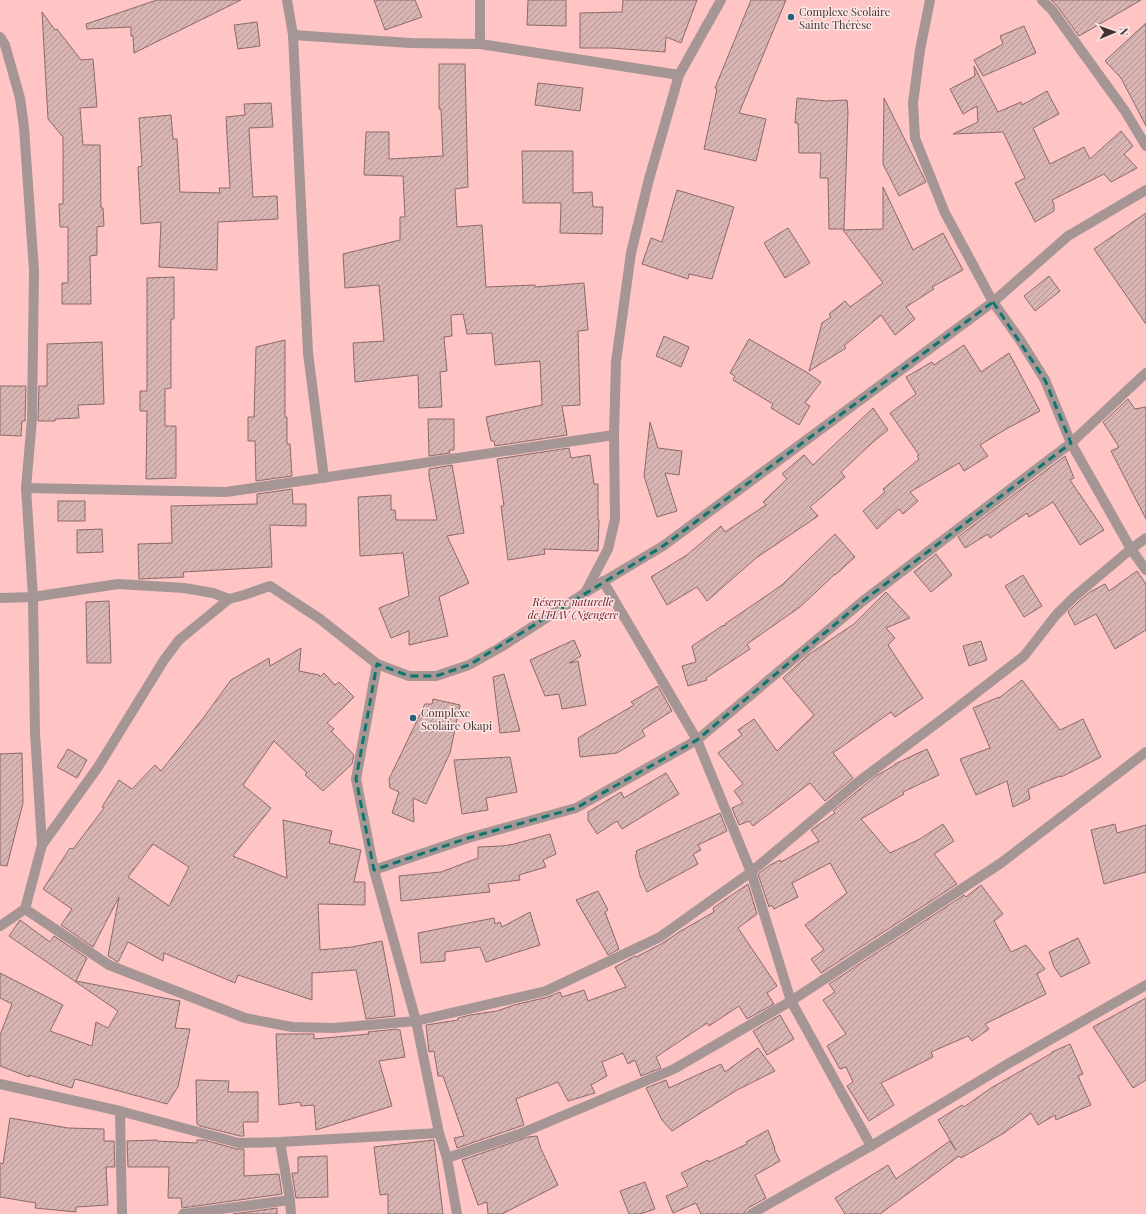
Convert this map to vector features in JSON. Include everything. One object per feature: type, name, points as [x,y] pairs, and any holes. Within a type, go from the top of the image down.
[{"type":"street","points":[[287,0],[293,35],[308,353],[324,478]]},
{"type":"street","points":[[480,0],[480,44]]},
{"type":"street","points":[[585,593],[608,549],[615,519],[614,435],[616,362],[631,253],[649,179],[679,75],[721,0]]},
{"type":"street","points":[[930,0],[920,50],[912,103],[915,138],[945,213],[993,302],[1020,340],[1045,380],[1071,443],[1131,549],[1146,570]]},
{"type":"street","points":[[920,50],[937,0]]},
{"type":"street","points":[[1042,0],[1052,10],[1125,111],[1143,131],[1146,146]]},
{"type":"street","points":[[293,35],[410,43],[480,44],[679,75]]},
{"type":"street","points":[[0,36],[5,45],[20,98],[24,127],[34,271],[32,419],[26,488],[33,597],[35,733],[42,845],[25,909],[0,926]]},
{"type":"street","points":[[42,845],[98,767],[164,660],[175,645],[179,640],[229,599],[270,586],[320,619],[377,664],[409,676],[436,676],[469,665],[501,647],[585,593],[663,546],[993,302],[1068,236],[1146,190]]},
{"type":"street","points":[[374,870],[468,838],[576,808],[697,740],[863,601],[1071,443],[1146,373]]},
{"type":"street","points":[[26,488],[226,492],[614,435]]},
{"type":"street","points":[[25,909],[109,965],[245,1018],[292,1027],[334,1028],[416,1021],[546,991],[660,937],[751,872],[858,782],[1024,656],[1056,615],[1074,597],[1146,538]]},
{"type":"street","points":[[603,582],[697,740],[751,872],[791,1001],[871,1146]]},
{"type":"street","points":[[0,598],[33,597],[118,584],[184,588],[213,593],[229,599]]},
{"type":"street","points":[[377,664],[356,779],[374,870],[416,1021],[439,1133],[447,1158],[457,1214]]},
{"type":"street","points":[[447,1158],[522,1133],[674,1069],[791,1001],[1001,863],[1146,752]]},
{"type":"street","points":[[751,1214],[871,1146],[1011,1062],[1146,985]]},
{"type":"street","points":[[0,1084],[120,1111],[239,1143],[439,1133]]},
{"type":"street","points":[[120,1111],[122,1214]]},
{"type":"street","points":[[280,1142],[291,1214]]},
{"type":"street","points":[[183,1214],[290,1200]]},
{"type":"highlighted area","points":[[993,302],[1045,380],[1071,443],[863,601],[697,740],[576,808],[468,838],[374,870],[356,779],[377,664],[409,676],[436,676],[469,665],[663,546]]},
{"type":"green space","name":"Réserve naturelle de l'ITAV (Ngengere","points":[[0,0],[1146,0],[1146,1214],[0,1214]]},
{"type":"building","points":[[157,0],[241,0],[134,53],[131,27],[87,29],[86,24]]},
{"type":"building","points":[[374,0],[415,0],[422,17],[385,30]]},
{"type":"building","points":[[528,0],[566,0],[566,26],[527,25]]},
{"type":"building","points":[[623,0],[697,0],[681,43],[666,37],[665,52],[611,48],[580,48],[580,13],[622,12]]},
{"type":"building","points":[[751,0],[786,0],[739,113],[766,119],[756,161],[704,149],[717,89],[715,88]]},
{"type":"building","points":[[1051,0],[1141,0],[1079,36]]},
{"type":"building","points":[[42,12],[55,30],[57,29],[81,60],[93,59],[97,107],[80,108],[83,145],[100,145],[101,208],[103,208],[104,226],[97,227],[97,255],[90,256],[91,304],[62,304],[62,283],[68,283],[68,227],[60,227],[59,204],[63,204],[63,137],[48,119]]},
{"type":"building","points":[[257,22],[260,46],[238,49],[234,25]]},
{"type":"building","points":[[1146,23],[1146,126],[1121,78],[1105,61]]},
{"type":"building","points":[[1024,26],[1036,53],[983,76],[974,60],[1003,44],[1000,36]]},
{"type":"building","points":[[439,64],[465,64],[468,187],[455,189],[457,227],[482,225],[486,287],[535,285],[535,287],[584,283],[588,330],[578,331],[580,405],[562,406],[567,435],[495,446],[494,441],[491,441],[486,417],[542,405],[540,361],[495,365],[492,333],[467,334],[463,314],[451,315],[452,336],[444,337],[447,371],[440,372],[442,407],[419,408],[418,375],[355,382],[353,343],[384,341],[379,285],[345,288],[343,254],[400,240],[400,217],[405,217],[403,176],[364,175],[366,132],[389,132],[389,159],[443,156],[441,109],[439,109]]},
{"type":"building","points":[[974,66],[998,112],[1021,102],[1022,105],[1047,91],[1059,114],[1033,128],[1050,164],[1084,147],[1090,159],[1121,131],[1133,146],[1124,154],[1137,168],[1111,182],[1104,174],[1052,200],[1054,204],[1054,211],[1035,222],[1015,183],[1025,178],[1003,132],[953,134],[978,122],[977,106],[963,114],[950,89],[975,76]]},
{"type":"building","points":[[538,83],[583,88],[580,111],[535,105]]},
{"type":"building","points":[[797,98],[826,101],[847,100],[848,112],[844,229],[829,229],[828,178],[820,178],[821,153],[799,153],[798,123],[795,123]]},
{"type":"building","points":[[884,98],[926,182],[899,196],[883,164]]},
{"type":"building","points":[[271,103],[273,127],[249,128],[253,197],[277,196],[278,219],[218,222],[217,270],[159,267],[161,222],[141,224],[138,167],[142,166],[139,118],[171,115],[173,139],[177,139],[180,192],[220,193],[219,188],[230,188],[226,117],[245,115],[244,104]]},
{"type":"building","points":[[522,151],[573,151],[573,193],[592,192],[593,207],[603,207],[602,234],[560,233],[561,203],[523,203]]},
{"type":"building","points":[[883,187],[913,250],[943,233],[963,270],[932,287],[934,289],[906,307],[915,319],[895,335],[881,315],[844,346],[846,348],[809,371],[822,323],[831,317],[829,314],[845,301],[850,307],[883,283],[843,230],[883,229]]},
{"type":"building","points":[[677,190],[734,207],[712,279],[689,274],[688,279],[642,264],[651,238],[662,242]]},
{"type":"building","points":[[1146,213],[1146,324],[1094,249]]},
{"type":"building","points":[[788,228],[810,263],[785,278],[764,243]]},
{"type":"building","points":[[1049,276],[1060,291],[1035,311],[1024,296]]},
{"type":"building","points":[[174,277],[174,319],[171,319],[171,388],[165,389],[165,426],[176,426],[176,478],[146,479],[147,411],[140,411],[140,391],[147,391],[147,278]]},
{"type":"building","points":[[664,336],[689,347],[681,367],[656,356]]},
{"type":"building","points":[[749,339],[821,382],[805,403],[810,406],[799,425],[771,408],[773,404],[733,380],[735,376],[730,373]]},
{"type":"building","points":[[285,340],[285,417],[287,417],[287,444],[290,444],[292,476],[256,481],[255,441],[248,441],[248,417],[254,417],[256,347]]},
{"type":"building","points":[[102,342],[104,404],[78,405],[79,418],[55,419],[55,421],[38,421],[39,386],[47,386],[47,344]]},
{"type":"building","points":[[964,345],[981,372],[1009,353],[1040,411],[980,445],[988,456],[964,471],[959,463],[910,492],[918,501],[903,514],[899,509],[877,529],[863,511],[885,492],[883,489],[919,459],[917,456],[919,455],[890,413],[916,394],[906,377],[932,362],[934,365]]},
{"type":"building","points":[[0,386],[26,386],[25,421],[22,421],[21,436],[0,435]]},
{"type":"building","points":[[1128,399],[1135,409],[1146,407],[1146,519],[1111,451],[1119,447],[1103,422]]},
{"type":"building","points":[[873,408],[888,430],[841,472],[845,477],[810,507],[818,516],[756,558],[707,601],[697,587],[667,605],[651,577],[687,555],[721,526],[725,532],[766,505],[763,502],[787,479],[782,474],[804,455],[813,465]]},
{"type":"building","points":[[428,419],[454,419],[454,450],[449,450],[450,453],[429,456]]},
{"type":"building","points":[[650,422],[658,448],[682,451],[679,475],[665,473],[677,511],[657,517],[644,476]]},
{"type":"building","points":[[569,448],[571,458],[590,455],[594,484],[598,484],[598,551],[544,549],[545,554],[508,560],[501,506],[504,506],[497,459]]},
{"type":"building","points":[[1065,456],[1074,478],[1070,480],[1104,530],[1080,545],[1053,502],[1029,517],[1027,513],[990,538],[988,534],[965,548],[958,537]]},
{"type":"building","points":[[452,465],[464,533],[447,536],[469,583],[439,597],[448,636],[409,645],[409,631],[391,638],[379,608],[409,596],[403,553],[360,556],[358,497],[391,495],[391,510],[395,510],[396,520],[437,520],[429,469]]},
{"type":"building","points":[[292,489],[293,504],[306,504],[306,526],[270,525],[272,567],[183,572],[184,577],[139,579],[138,544],[172,543],[171,506],[257,504],[257,494]]},
{"type":"building","points":[[58,501],[85,501],[85,521],[58,521]]},
{"type":"building","points":[[102,529],[103,552],[77,553],[77,530]]},
{"type":"building","points":[[835,534],[855,557],[800,607],[747,644],[750,649],[706,678],[707,680],[688,686],[682,666],[696,662],[692,646],[722,626],[726,625],[725,624],[782,585]]},
{"type":"building","points":[[936,554],[952,575],[931,592],[914,572]]},
{"type":"building","points":[[1137,571],[1146,584],[1146,630],[1115,649],[1096,614],[1075,625],[1068,612],[1078,602],[1090,592],[1105,584],[1109,591]]},
{"type":"building","points":[[1023,575],[1042,606],[1024,617],[1005,586]]},
{"type":"building","points":[[886,592],[910,618],[886,628],[895,638],[888,645],[923,698],[895,717],[891,712],[833,753],[853,778],[825,801],[810,783],[753,826],[749,821],[739,825],[732,808],[743,803],[734,791],[743,784],[718,753],[742,735],[738,730],[754,719],[777,751],[814,715],[783,678],[808,655],[854,624]]},
{"type":"building","points":[[109,601],[111,663],[87,663],[86,602]]},
{"type":"building","points":[[574,640],[581,656],[569,663],[578,661],[586,705],[562,709],[559,694],[545,696],[530,660]]},
{"type":"building","points":[[981,641],[987,660],[969,666],[963,646]]},
{"type":"building","points":[[301,648],[299,671],[319,675],[320,677],[324,673],[335,685],[339,682],[354,697],[327,723],[334,729],[331,731],[354,755],[352,764],[323,791],[305,775],[307,773],[274,741],[243,785],[271,808],[233,856],[287,878],[283,820],[332,831],[329,843],[361,850],[354,882],[365,882],[365,905],[318,904],[320,950],[352,947],[382,941],[395,1016],[366,1019],[356,970],[312,973],[312,1000],[238,975],[235,983],[164,953],[163,961],[128,942],[118,962],[108,956],[119,897],[93,947],[61,925],[72,909],[43,889],[70,848],[73,849],[104,808],[102,807],[119,780],[132,789],[155,765],[161,771],[231,680],[269,658],[270,666]],"holes":[[[153,844],[189,867],[169,906],[128,877]]]},
{"type":"building","points":[[504,674],[520,731],[500,733],[493,677]]},
{"type":"building","points":[[1022,680],[1060,730],[1083,719],[1101,757],[1061,777],[1060,776],[1028,789],[1030,799],[1013,807],[1007,781],[976,795],[960,759],[990,748],[973,708],[999,698]]},
{"type":"building","points":[[658,686],[672,711],[642,730],[645,736],[617,753],[580,757],[578,738],[634,705],[631,702]]},
{"type":"building","points":[[433,699],[460,705],[450,753],[426,804],[413,798],[414,822],[392,813],[399,792],[390,788],[389,779],[425,704],[432,704]]},
{"type":"building","points":[[68,749],[87,760],[77,778],[57,767]]},
{"type":"building","points":[[927,749],[939,775],[903,792],[904,794],[861,819],[890,853],[920,839],[943,824],[954,841],[934,854],[957,884],[821,973],[811,959],[824,950],[805,925],[847,893],[830,863],[792,883],[798,897],[774,909],[771,905],[769,907],[758,874],[770,865],[780,860],[781,862],[819,841],[811,830],[835,813],[833,811],[876,776],[895,764]]},
{"type":"building","points":[[22,753],[23,803],[7,866],[0,865],[0,754]]},
{"type":"building","points":[[510,757],[517,792],[486,798],[488,810],[462,814],[454,760]]},
{"type":"building","points":[[666,773],[679,794],[622,829],[617,821],[597,834],[588,820],[588,812],[621,792],[624,798]]},
{"type":"building","points":[[720,813],[727,831],[698,845],[701,850],[693,854],[698,864],[647,892],[640,876],[635,855],[637,854],[636,851]]},
{"type":"building","points":[[1115,824],[1117,833],[1146,825],[1146,872],[1104,884],[1091,830]]},
{"type":"building","points":[[550,834],[556,854],[543,860],[546,867],[519,875],[520,880],[488,884],[490,892],[401,901],[399,876],[441,872],[478,858],[478,847],[514,844]]},
{"type":"building","points":[[748,884],[757,914],[738,928],[777,986],[767,993],[774,1004],[747,1019],[739,1006],[709,1026],[707,1023],[656,1057],[661,1068],[641,1076],[635,1060],[628,1064],[623,1053],[602,1062],[607,1076],[591,1085],[595,1093],[568,1101],[558,1082],[516,1099],[524,1125],[457,1148],[454,1138],[464,1136],[443,1076],[438,1076],[434,1051],[429,1052],[426,1025],[458,1020],[458,1018],[470,1015],[497,1011],[514,1005],[548,997],[560,992],[562,997],[584,990],[588,1001],[626,987],[615,967],[663,943],[714,912],[713,908]]},
{"type":"building","points":[[981,885],[1003,914],[994,921],[1011,952],[1026,945],[1045,969],[1037,974],[1046,994],[985,1024],[989,1029],[972,1041],[968,1036],[931,1052],[933,1057],[881,1083],[894,1105],[869,1121],[847,1086],[853,1082],[846,1067],[840,1069],[827,1046],[846,1034],[823,1000],[835,992],[829,984],[964,895],[966,897]]},
{"type":"building","points":[[598,891],[608,910],[605,912],[619,949],[608,955],[576,900]]},
{"type":"building","points":[[530,912],[540,945],[486,962],[480,947],[445,952],[445,961],[421,963],[418,933],[494,918],[495,924],[500,922],[502,927]]},
{"type":"building","points":[[20,920],[50,942],[54,936],[87,958],[76,981],[180,1001],[175,1028],[190,1029],[178,1087],[167,1104],[75,1079],[72,1088],[29,1075],[29,1077],[0,1066],[0,1035],[12,1004],[0,998],[0,973],[63,1005],[50,1031],[92,1046],[96,1022],[108,1028],[118,1011],[9,936]]},
{"type":"building","points":[[1078,938],[1090,963],[1061,977],[1054,967],[1049,952]]},
{"type":"building","points":[[1146,998],[1146,1080],[1133,1088],[1093,1027]]},
{"type":"building","points":[[780,1015],[794,1039],[767,1055],[753,1031]]},
{"type":"building","points":[[400,1030],[405,1057],[379,1061],[392,1106],[316,1130],[314,1105],[301,1106],[300,1102],[279,1105],[276,1034],[314,1034],[314,1039],[369,1034],[368,1032]]},
{"type":"building","points":[[1070,1044],[1083,1074],[1078,1076],[1091,1105],[1056,1120],[1055,1115],[1038,1125],[1031,1113],[1004,1133],[961,1158],[959,1156],[880,1214],[845,1214],[835,1198],[888,1165],[896,1179],[950,1141],[956,1150],[938,1120],[962,1105],[964,1107],[991,1088],[1052,1052]]},
{"type":"building","points":[[758,1048],[775,1071],[737,1090],[672,1131],[662,1120],[646,1088],[666,1080],[669,1088],[721,1064],[725,1072]]},
{"type":"building","points":[[196,1080],[229,1081],[228,1092],[258,1092],[258,1122],[243,1122],[244,1136],[197,1124]]},
{"type":"building","points":[[10,1118],[68,1128],[104,1129],[104,1141],[114,1141],[115,1167],[106,1167],[108,1205],[76,1207],[76,1212],[35,1208],[36,1203],[0,1197],[0,1163],[3,1164]]},
{"type":"building","points":[[768,1130],[774,1149],[780,1161],[755,1175],[766,1198],[748,1208],[745,1211],[745,1214],[701,1214],[696,1203],[673,1213],[666,1196],[688,1186],[681,1173],[747,1144],[746,1142]]},
{"type":"building","points":[[537,1136],[541,1149],[558,1185],[502,1214],[488,1214],[487,1202],[478,1205],[462,1160],[528,1137]]},
{"type":"building","points":[[157,1140],[197,1143],[197,1140],[204,1140],[237,1149],[244,1149],[244,1176],[279,1174],[282,1194],[182,1208],[181,1198],[168,1198],[169,1167],[128,1167],[127,1141]]},
{"type":"building","points":[[434,1140],[443,1214],[388,1214],[388,1194],[380,1195],[374,1147]]},
{"type":"building","points":[[327,1156],[328,1197],[296,1198],[292,1173],[298,1173],[298,1157]]},
{"type":"building","points":[[645,1182],[655,1209],[640,1214],[629,1214],[620,1191]]},
{"type":"building","points":[[277,1208],[277,1214],[233,1214]]},
{"type":"place","name":"Complexe Scolaire Sainte Thérèse","points":[[791,17]]},
{"type":"place","name":"Complexe Scolaire Okapi","points":[[413,718]]}]
